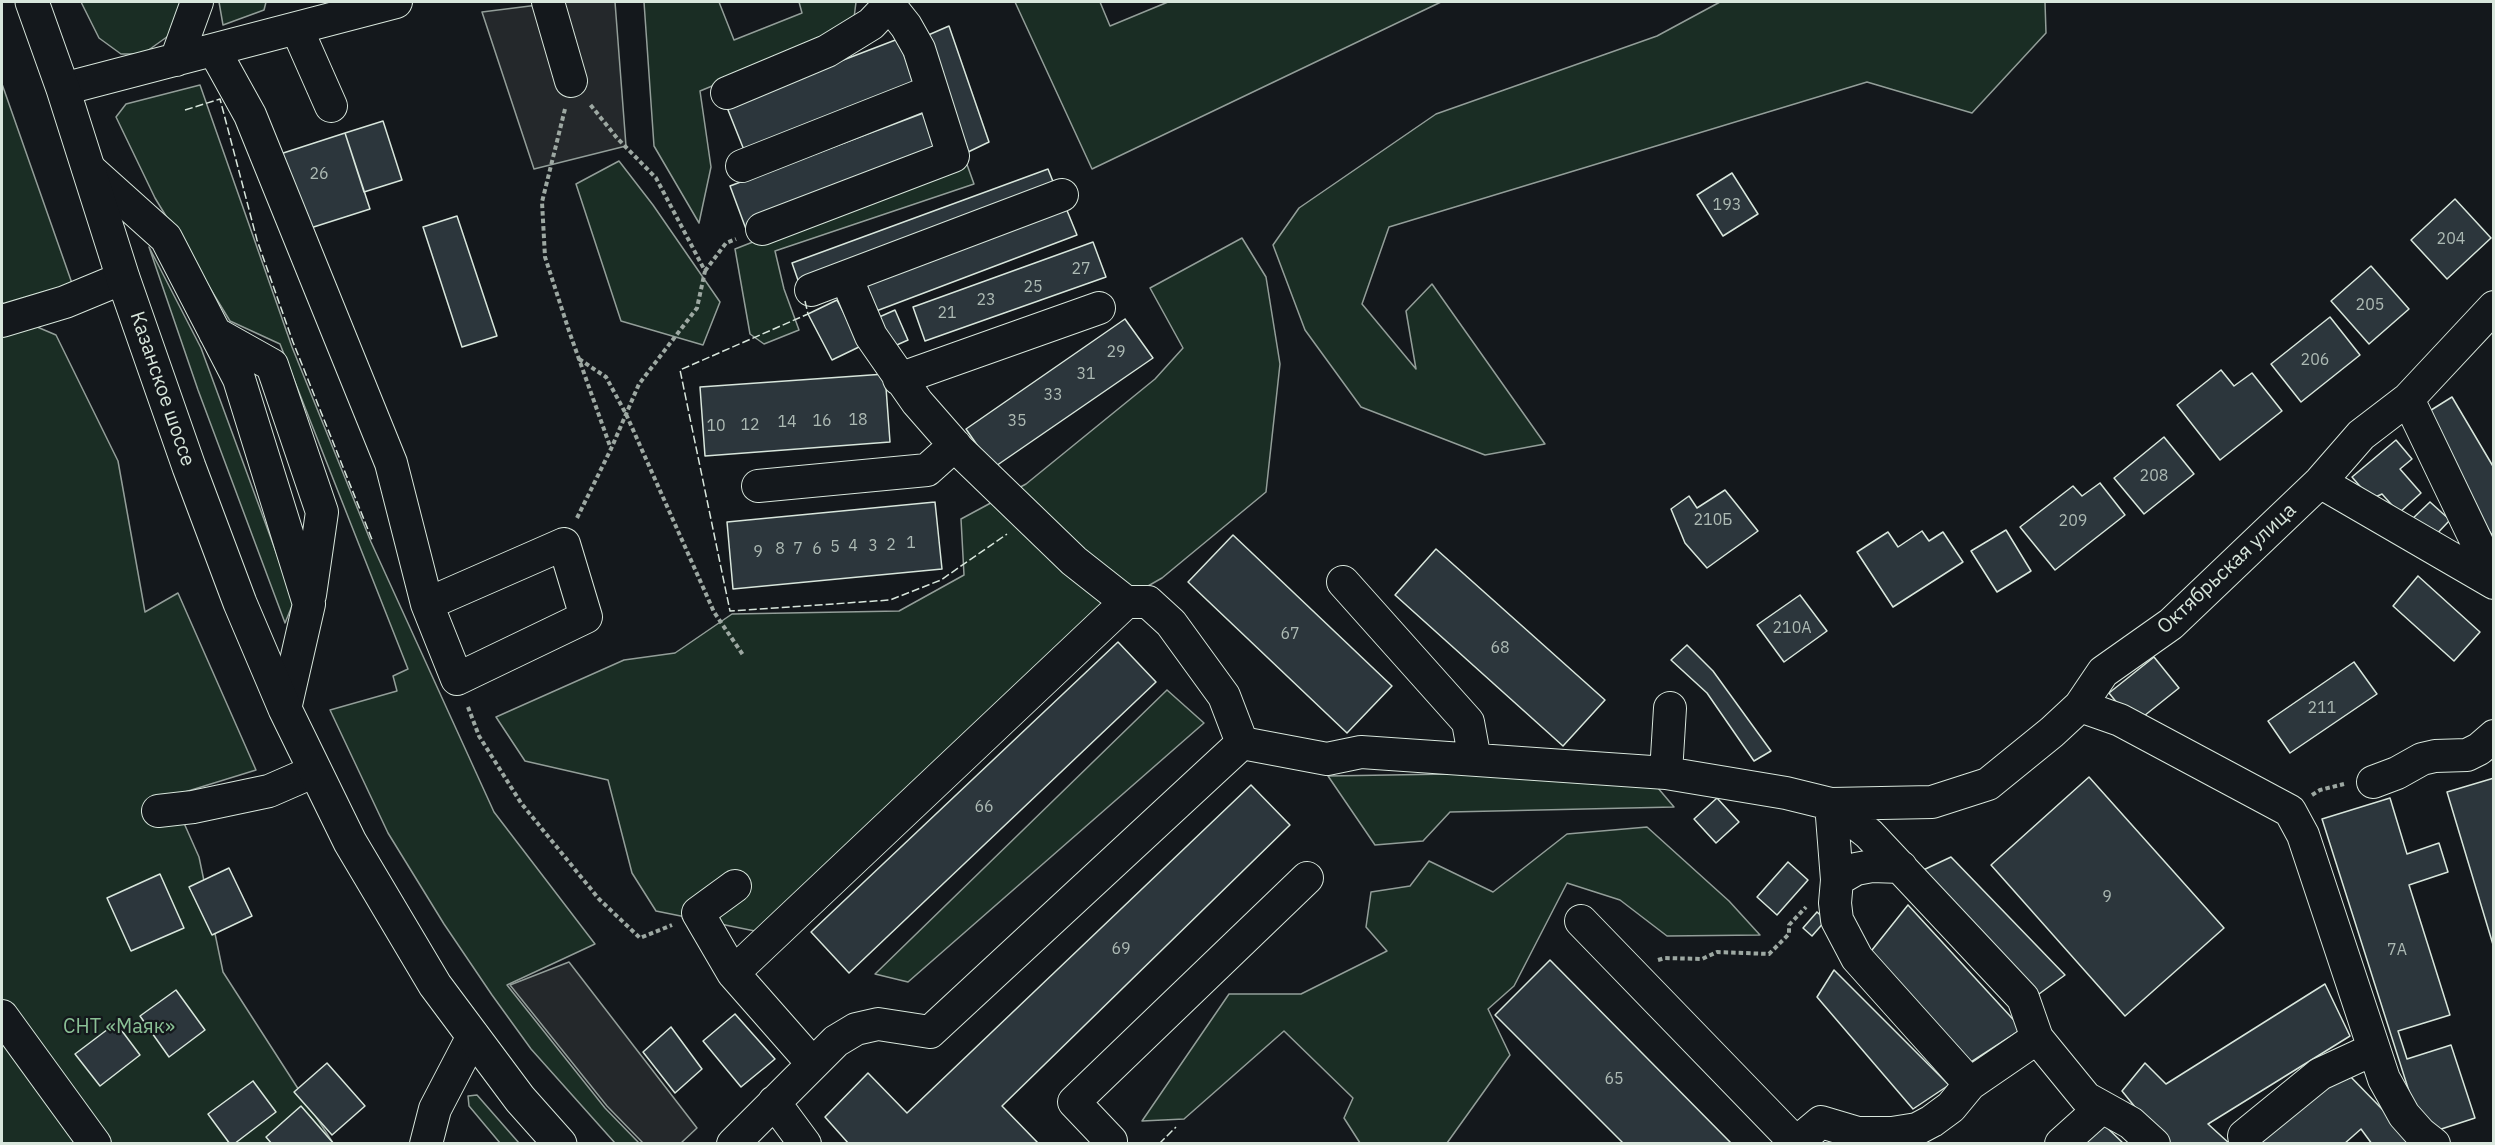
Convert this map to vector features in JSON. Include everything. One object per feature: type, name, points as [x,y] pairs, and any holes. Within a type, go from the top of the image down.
[{"type":"main road","points":[[32,2],[63,89]]},
{"type":"main road","name":"Казанское шоссе","points":[[63,89],[123,278],[240,603],[285,709],[351,842],[435,986],[520,1099],[560,1143]]},
{"type":"street","points":[[176,60],[197,2]]},
{"type":"street","points":[[548,2],[571,81]]},
{"type":"street","points":[[63,89],[297,29],[380,3]]},
{"type":"street","points":[[727,93],[827,51],[871,24],[888,3],[906,26],[919,49],[953,156],[762,229]]},
{"type":"street","points":[[297,29],[330,106]]},
{"type":"street","points":[[214,50],[250,115],[391,463],[427,604],[457,679],[586,617],[564,544],[427,604]]},
{"type":"street","points":[[742,166],[932,91]]},
{"type":"street","points":[[89,170],[166,238],[239,379],[309,604],[285,709]]},
{"type":"street","points":[[811,290],[1062,195]]},
{"type":"street","points":[[846,277],[871,336],[899,379],[955,445],[1074,561],[1126,602],[1148,602],[1171,623],[1224,696],[1242,743]]},
{"type":"street","points":[[2,321],[65,302],[123,278]]},
{"type":"street","name":"Октябрьская улица","points":[[1831,804],[1932,802],[1988,784],[2080,706],[2103,672],[2171,624],[2320,482],[2361,435],[2408,399],[2493,307]]},
{"type":"street","points":[[899,379],[1099,308]]},
{"type":"street","points":[[2408,399],[2493,578]]},
{"type":"street","points":[[758,486],[927,470],[955,445]]},
{"type":"street","points":[[2320,482],[2493,583]]},
{"type":"street","points":[[1343,582],[1468,722],[1475,760]]},
{"type":"street","points":[[733,973],[1126,602]]},
{"type":"street","points":[[2080,706],[2120,720],[2290,812],[2303,835],[2384,1079],[2404,1115],[2420,1133],[2434,1143]]},
{"type":"street","points":[[1666,773],[1670,708]]},
{"type":"street","points":[[2373,782],[2397,773],[2422,759],[2435,756],[2467,755],[2480,749],[2493,736]]},
{"type":"street","points":[[1242,743],[1327,759],[1360,752],[1666,773],[1786,793],[1831,804],[1869,834],[2023,998],[2037,1038],[2086,1098],[2132,1123],[2154,1143]]},
{"type":"street","points":[[733,1143],[836,1041],[856,1029],[878,1024],[930,1032],[1242,743]]},
{"type":"street","points":[[158,811],[194,807],[269,791],[315,771]]},
{"type":"street","points":[[1831,804],[1838,880],[1834,903],[1837,920],[1857,958],[1970,1084]]},
{"type":"street","points":[[1838,880],[1856,869],[1872,866],[1901,867]]},
{"type":"street","points":[[1109,1143],[1111,1141],[1074,1102],[1307,878]]},
{"type":"street","points":[[735,886],[698,913],[733,973],[813,1064]]},
{"type":"street","points":[[1581,921],[1797,1143],[1821,1122],[1857,1132],[1892,1133],[1917,1129],[1951,1107],[1970,1084],[2037,1038]]},
{"type":"street","points":[[2,1016],[95,1143]]},
{"type":"street","points":[[426,1143],[435,1109],[473,1036]]},
{"type":"street","points":[[2244,1136],[2320,1074],[2374,1048]]},
{"type":"street","points":[[774,1102],[805,1143]]},
{"type":"street","points":[[2061,1143],[2101,1108]]},
{"type":"path","points":[[571,81],[617,138],[656,178],[705,271]]},
{"type":"path","points":[[571,81],[542,202],[545,256],[611,449]]},
{"type":"path","points":[[564,544],[611,449],[639,384],[697,308],[705,271],[726,243],[762,229]]},
{"type":"path","points":[[578,358],[606,377],[626,414],[714,612],[743,655]]},
{"type":"path","points":[[457,679],[479,736],[521,803],[598,899],[640,938],[698,913]]},
{"type":"path","points":[[2290,812],[2320,790],[2340,784],[2373,782]]},
{"type":"path","points":[[1629,970],[1665,958],[1702,959],[1717,952],[1769,954],[1789,934],[1789,925],[1818,894],[1838,880]]},
{"type":"green space","points":[[81,2],[186,2],[171,34],[143,54],[121,54],[99,38]]},
{"type":"green space","points":[[219,2],[266,2],[264,10],[223,25]]},
{"type":"green space","points":[[644,2],[719,2],[734,40],[802,13],[799,2],[856,2],[854,18],[790,54],[700,91],[711,167],[699,223],[654,146]]},
{"type":"green space","points":[[1015,2],[1100,2],[1110,26],[1168,2],[1441,2],[1092,169]]},
{"type":"green space","points":[[1720,2],[2045,2],[2046,33],[1972,113],[1867,82],[1389,227],[1362,304],[1416,369],[1406,311],[1432,284],[1545,444],[1485,455],[1361,407],[1305,330],[1273,245],[1299,208],[1436,114],[1657,36]]},
{"type":"green space","points":[[2,84],[74,289],[16,308],[2,303]]},
{"type":"green space","points":[[200,85],[292,347],[371,542],[494,812],[595,944],[507,985],[605,1108],[639,1143],[615,1143],[531,1049],[492,995],[444,924],[388,833],[330,710],[397,691],[393,676],[408,669],[280,344],[230,321],[155,198],[116,117],[126,104]]},
{"type":"green space","points":[[965,159],[974,184],[775,251],[784,289],[799,330],[764,344],[750,334],[735,249]]},
{"type":"green space","points":[[619,161],[653,205],[720,302],[703,345],[621,321],[576,184]]},
{"type":"green space","points":[[1242,238],[1266,277],[1280,364],[1266,492],[1162,578],[1106,610],[755,931],[656,911],[632,873],[608,780],[525,761],[496,717],[624,660],[675,653],[732,614],[899,611],[964,575],[961,519],[1026,484],[1155,379],[1183,348],[1150,288]]},
{"type":"green space","points":[[149,247],[201,348],[294,601],[285,623],[198,390]]},
{"type":"green space","name":"СНТ «Маяк»","points":[[2,312],[56,335],[118,461],[145,612],[178,593],[256,770],[172,796],[199,857],[223,972],[333,1143],[2,1143]]},
{"type":"green space","points":[[1167,690],[1204,723],[908,982],[875,974]]},
{"type":"green space","points":[[1450,774],[1652,781],[1674,807],[1450,812],[1423,841],[1375,845],[1328,776]]},
{"type":"green space","points":[[1647,827],[1729,901],[1760,935],[1667,936],[1620,900],[1567,883],[1514,986],[1488,1009],[1510,1055],[1447,1143],[1360,1143],[1344,1118],[1353,1098],[1284,1031],[1184,1119],[1142,1121],[1229,994],[1301,994],[1387,951],[1366,927],[1371,892],[1410,886],[1429,861],[1493,892],[1567,834]]},
{"type":"green space","points":[[477,1095],[519,1143],[500,1143],[469,1106],[468,1096]]},
{"type":"shaded area","points":[[562,2],[615,2],[626,146],[534,169],[482,12]]},
{"type":"shaded area","points":[[569,962],[697,1128],[681,1143],[643,1143],[607,1106],[510,985]]},
{"type":"building","points":[[949,26],[989,142],[966,153],[926,36]]},
{"type":"building","points":[[898,39],[917,89],[746,155],[726,105]]},
{"type":"building","points":[[926,112],[942,154],[746,229],[730,186]]},
{"type":"building","points":[[383,121],[402,180],[364,192],[345,133]]},
{"type":"building","points":[[345,133],[370,209],[298,232],[274,156]]},
{"type":"building","points":[[1048,169],[1056,189],[799,283],[792,263]]},
{"type":"building","points":[[1732,173],[1758,214],[1723,236],[1697,195]]},
{"type":"building","points":[[2455,199],[2491,238],[2447,279],[2411,240]]},
{"type":"building","points":[[1066,208],[1077,235],[871,313],[860,286]]},
{"type":"building","points":[[457,216],[497,336],[462,347],[423,227]]},
{"type":"building","points":[[1093,242],[1106,277],[925,341],[913,307]]},
{"type":"building","points":[[2371,266],[2409,309],[2369,344],[2331,301]]},
{"type":"building","points":[[837,300],[861,346],[832,360],[808,314]]},
{"type":"building","points":[[895,310],[908,340],[890,348],[877,318]]},
{"type":"building","points":[[2330,317],[2360,355],[2301,402],[2271,364]]},
{"type":"building","points":[[1125,319],[1153,358],[993,468],[966,429]]},
{"type":"building","points":[[2221,370],[2234,386],[2252,373],[2282,411],[2220,460],[2177,405]]},
{"type":"building","points":[[885,374],[890,442],[705,456],[700,387]]},
{"type":"building","points":[[2452,397],[2494,468],[2494,538],[2458,486],[2428,412]]},
{"type":"building","points":[[2164,437],[2194,474],[2144,514],[2114,478]]},
{"type":"building","points":[[2396,440],[2412,459],[2400,469],[2421,493],[2399,513],[2382,494],[2371,499],[2352,477]]},
{"type":"building","points":[[2100,483],[2125,515],[2055,570],[2020,527],[2073,486],[2082,496]]},
{"type":"building","points":[[1725,490],[1758,531],[1707,568],[1685,543],[1671,509],[1689,496],[1697,508]]},
{"type":"building","points":[[935,502],[942,569],[733,589],[727,522]]},
{"type":"building","points":[[2430,502],[2450,520],[2430,541],[2410,521]]},
{"type":"building","points":[[2006,530],[2031,571],[1997,592],[1971,551]]},
{"type":"building","points":[[1922,531],[1929,541],[1943,532],[1963,562],[1893,607],[1857,552],[1888,532],[1898,547]]},
{"type":"building","points":[[1233,535],[1392,686],[1347,733],[1188,582]]},
{"type":"building","points":[[1436,549],[1605,700],[1563,746],[1395,595]]},
{"type":"building","points":[[2418,576],[2480,632],[2454,661],[2393,606]]},
{"type":"building","points":[[1800,595],[1827,631],[1784,662],[1757,625]]},
{"type":"building","points":[[1118,642],[1156,682],[849,973],[811,932]]},
{"type":"building","points":[[1687,645],[1713,671],[1771,751],[1754,761],[1707,693],[1671,660]]},
{"type":"building","points":[[2154,657],[2179,688],[2134,724],[2109,693]]},
{"type":"building","points":[[2354,662],[2377,694],[2290,753],[2268,721]]},
{"type":"building","points":[[2089,777],[2224,928],[2125,1016],[1991,865]]},
{"type":"building","points":[[2494,778],[2494,948],[2447,792]]},
{"type":"building","points":[[1251,785],[1290,825],[1002,1106],[1039,1144],[849,1144],[825,1117],[868,1073],[907,1113]]},
{"type":"building","points":[[1717,798],[1739,822],[1716,843],[1694,819]]},
{"type":"building","points":[[2390,798],[2407,854],[2439,843],[2448,872],[2409,885],[2450,1015],[2398,1031],[2407,1059],[2451,1045],[2475,1118],[2423,1135],[2322,819]]},
{"type":"building","points":[[1951,857],[2065,975],[2039,994],[1919,872]]},
{"type":"building","points":[[1788,862],[1808,880],[1777,915],[1757,897]]},
{"type":"building","points":[[229,868],[252,916],[212,935],[189,887]]},
{"type":"building","points":[[160,874],[184,928],[131,951],[107,898]]},
{"type":"building","points":[[1908,905],[2022,1029],[1968,1064],[1868,955]]},
{"type":"building","points":[[1817,912],[1826,920],[1812,936],[1803,928]]},
{"type":"building","points":[[1550,960],[1732,1144],[1624,1144],[1495,1015]]},
{"type":"building","points":[[1834,970],[1949,1085],[1913,1109],[1817,997]]},
{"type":"building","points":[[2325,984],[2350,1036],[2208,1124],[2230,1144],[2165,1144],[2122,1091],[2145,1063],[2166,1084]]},
{"type":"building","points":[[176,990],[205,1030],[169,1057],[140,1016]]},
{"type":"building","points":[[735,1014],[775,1059],[741,1087],[703,1041]]},
{"type":"building","points":[[116,1023],[140,1055],[100,1086],[75,1054]]},
{"type":"building","points":[[671,1027],[702,1069],[675,1093],[643,1052]]},
{"type":"building","points":[[327,1063],[365,1106],[332,1135],[294,1092]]},
{"type":"building","points":[[2347,1073],[2416,1144],[2372,1144],[2361,1129],[2344,1144],[2254,1144]]},
{"type":"building","points":[[253,1081],[276,1112],[234,1144],[230,1144],[208,1114]]},
{"type":"building","points":[[301,1106],[334,1144],[272,1144],[266,1137]]},
{"type":"building","points":[[2100,1121],[2124,1144],[2074,1144]]},
{"type":"fence","points":[[185,110],[220,99],[257,240],[293,342],[373,542]]},
{"type":"fence","points":[[805,301],[808,314],[680,370],[730,611],[890,600],[941,580],[1007,534]]},
{"type":"fence","points":[[1159,1144],[1176,1127]]}]
